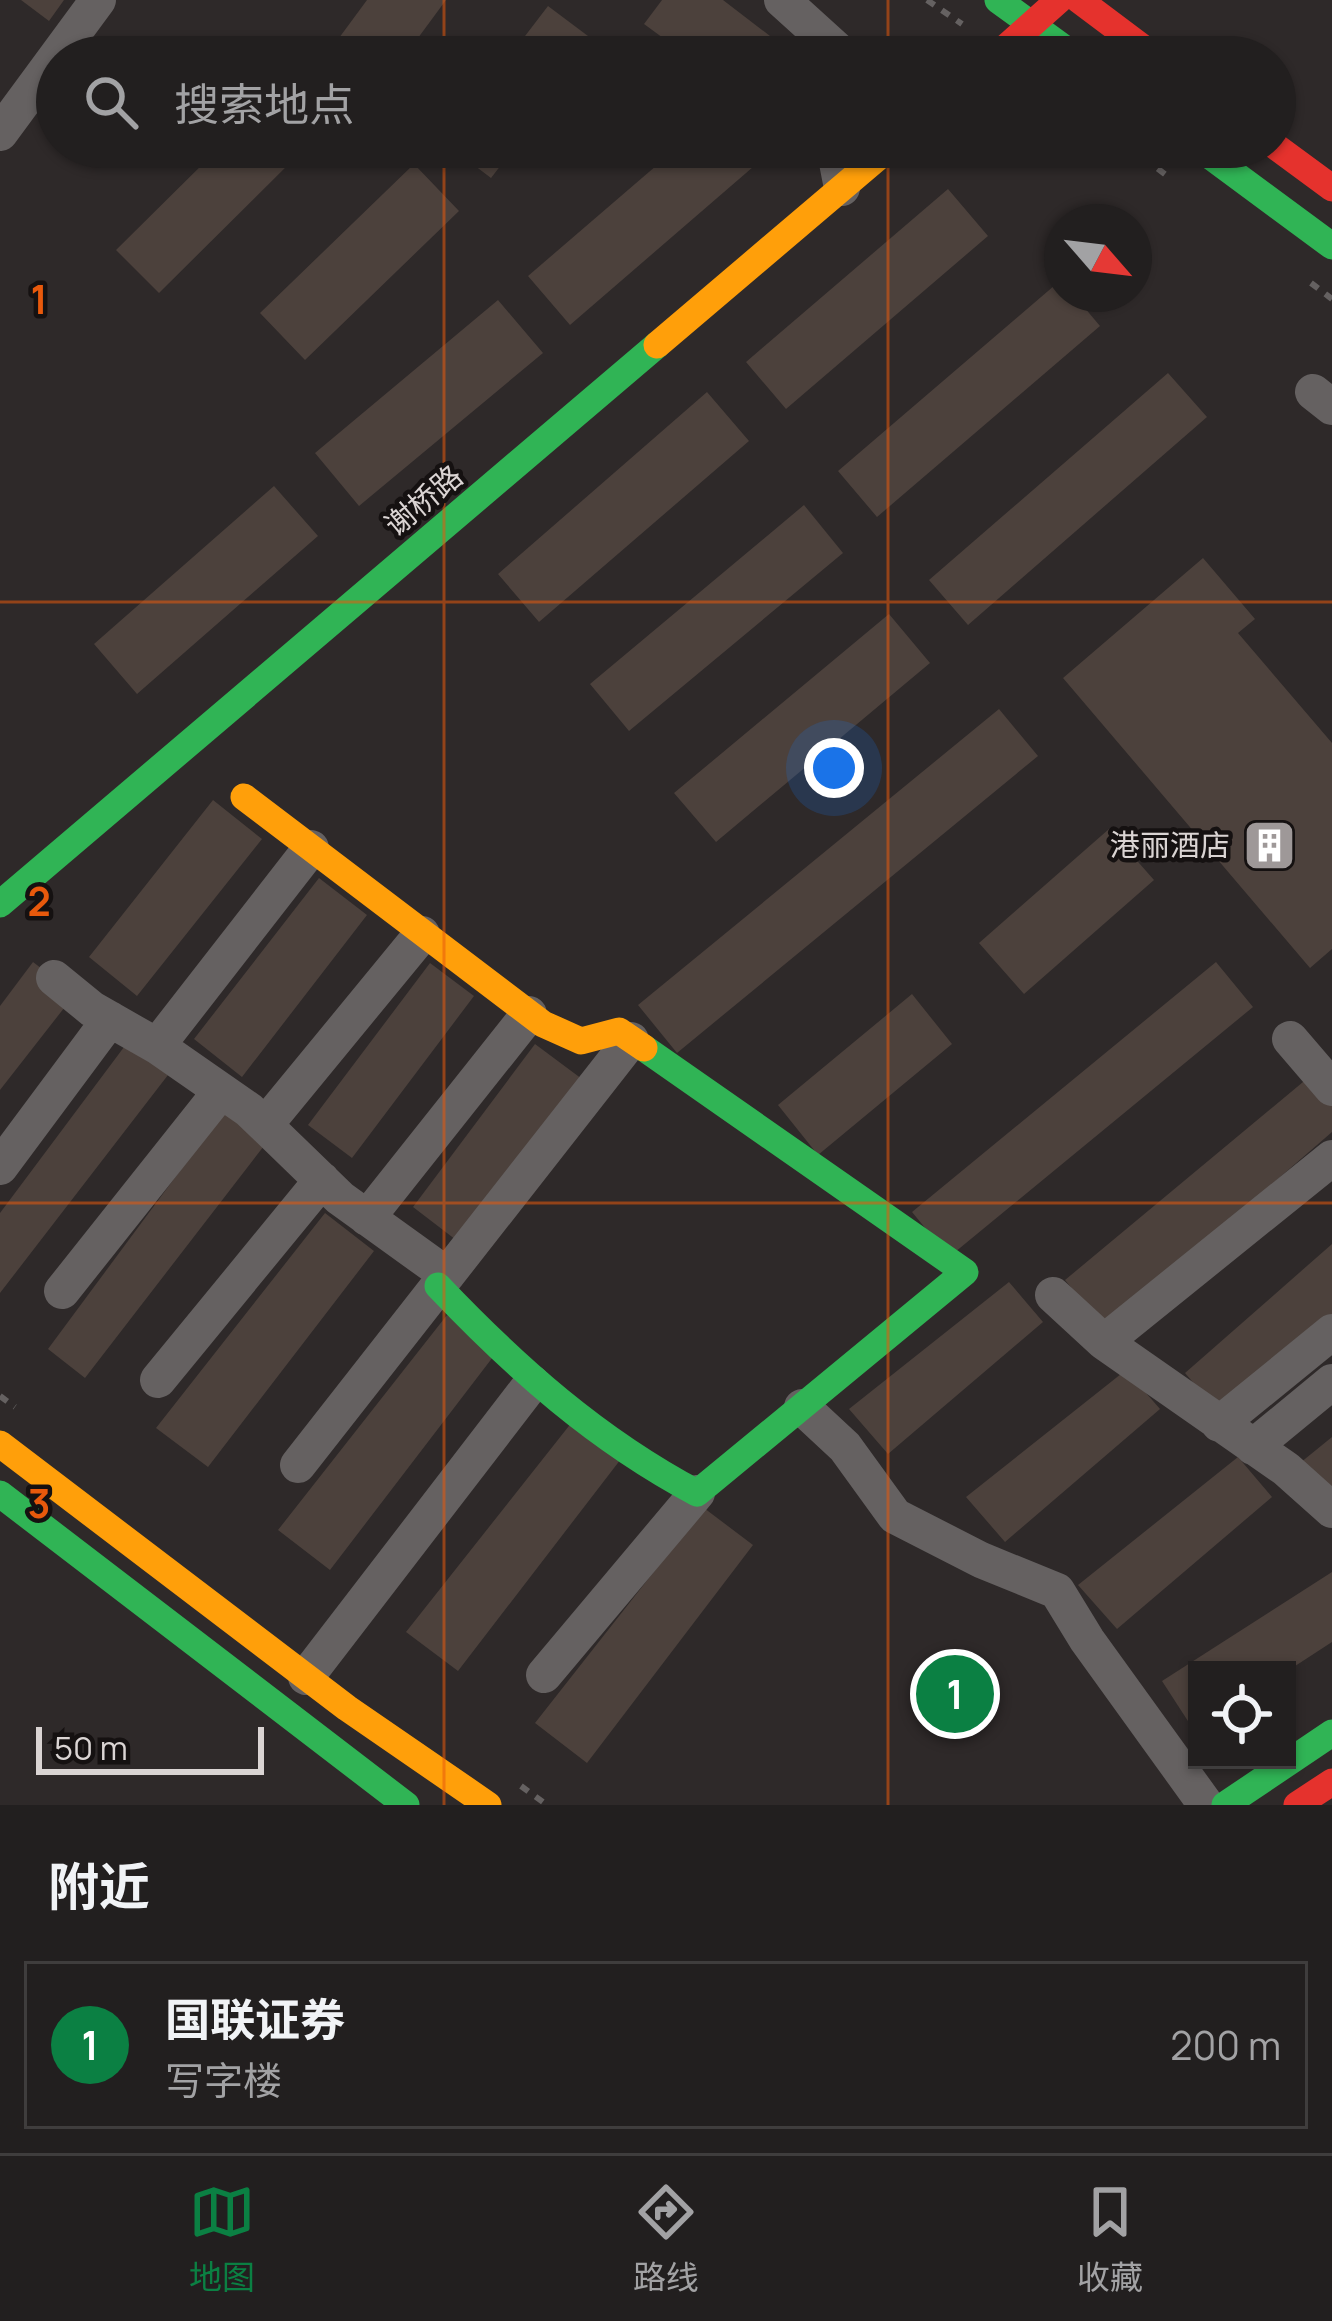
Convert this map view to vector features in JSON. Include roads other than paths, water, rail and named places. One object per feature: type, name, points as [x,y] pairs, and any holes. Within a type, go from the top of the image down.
[{"type":"street","points":[[71,36],[98,0]]},
{"type":"street","points":[[782,0],[821,36]]},
{"type":"street","points":[[998,0],[1046,36]]},
{"type":"street","points":[[1019,36],[1059,0]]},
{"type":"street","points":[[1078,0],[1127,36]]},
{"type":"street","points":[[0,133],[36,84]]},
{"type":"street","points":[[1296,161],[1332,188]]},
{"type":"street","points":[[838,168],[842,188]]},
{"type":"street","name":"谢桥路","points":[[0,904],[865,168]]},
{"type":"street","points":[[1226,168],[1332,246]]},
{"type":"street","points":[[244,797],[529,1014],[581,1041],[619,1031],[965,1272],[697,1492],[544,1675]]},
{"type":"street","points":[[157,1046],[311,848]]},
{"type":"street","points":[[265,1125],[422,934]]},
{"type":"street","points":[[54,978],[265,1125],[322,1180],[443,1280],[532,1383],[659,1474],[697,1492]]},
{"type":"street","points":[[367,1218],[529,1014]]},
{"type":"street","points":[[0,1167],[110,1019]]},
{"type":"street","points":[[1290,1039],[1332,1088]]},
{"type":"street","points":[[298,1466],[631,1040]]},
{"type":"street","points":[[62,1291],[221,1091]]},
{"type":"street","points":[[1104,1342],[1332,1158]]},
{"type":"street","points":[[158,1380],[322,1180]]},
{"type":"street","points":[[1053,1295],[1104,1342],[1286,1468],[1332,1510]]},
{"type":"street","points":[[1219,1424],[1332,1332]]},
{"type":"street","points":[[1253,1447],[1332,1382]]},
{"type":"street","points":[[306,1677],[532,1383]]},
{"type":"street","points":[[802,1407],[845,1447],[896,1516],[981,1560],[1057,1591],[1206,1805]]},
{"type":"street","points":[[0,1444],[306,1677],[488,1805]]},
{"type":"street","points":[[0,1494],[406,1805]]},
{"type":"street","points":[[1225,1805],[1332,1732]]},
{"type":"street","points":[[1297,1805],[1332,1782]]},
{"type":"place","name":"港丽酒店","points":[[1269,846]]},
{"type":"place","name":"国联证券","points":[[955,1694]]}]
